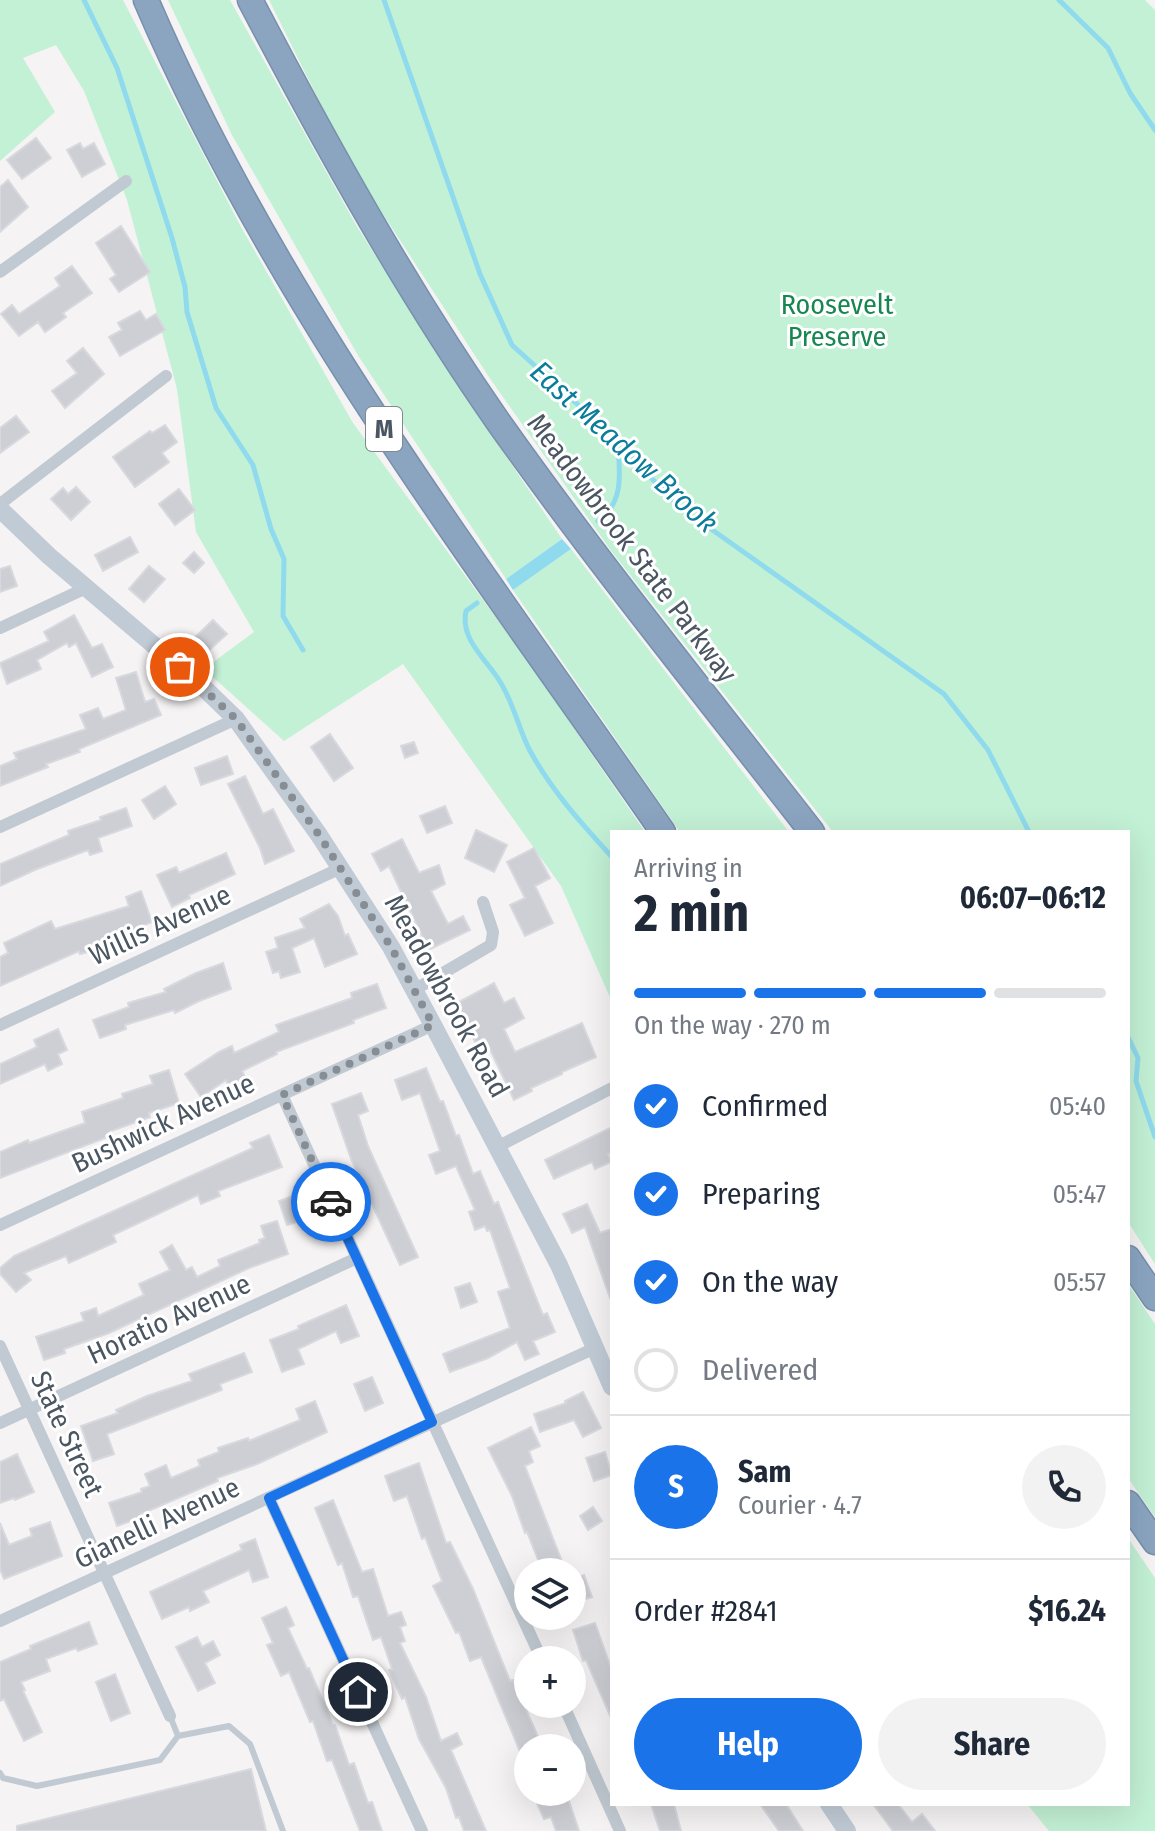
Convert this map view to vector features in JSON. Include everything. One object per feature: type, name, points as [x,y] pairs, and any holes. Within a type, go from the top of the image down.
[{"type":"highway","name":"M","points":[[146,0],[164,43],[244,197],[307,309],[419,482],[662,830]]},
{"type":"highway","name":"Meadowbrook State Parkway","points":[[250,0],[327,147],[386,249],[498,421],[574,526],[810,830]]},
{"type":"highway","points":[[1130,1261],[1155,1298]]},
{"type":"highway","points":[[1130,1506],[1155,1542]]},
{"type":"street","points":[[0,272],[126,181]]},
{"type":"street","points":[[0,506],[166,376]]},
{"type":"street","name":"Meadowbrook Road","points":[[0,506],[86,588],[236,719],[360,895],[433,1025],[559,1265],[610,1382]]},
{"type":"street","points":[[0,628],[86,588]]},
{"type":"street","points":[[0,827],[236,719]]},
{"type":"street","name":"Willis Avenue","points":[[0,1025],[341,868]]},
{"type":"street","points":[[414,990],[491,945],[493,932],[483,902]]},
{"type":"street","name":"Bushwick Avenue","points":[[0,1225],[433,1025]]},
{"type":"street","points":[[497,1147],[610,1089]]},
{"type":"street","points":[[282,1095],[536,1646]]},
{"type":"street","name":"Horatio Avenue","points":[[0,1423],[357,1258]]},
{"type":"street","name":"State Street","points":[[0,1346],[170,1716]]},
{"type":"street","name":"Gianelli Avenue","points":[[0,1621],[595,1348]]},
{"type":"street","points":[[269,1498],[422,1831]]},
{"type":"street","points":[[569,1718],[620,1831]]},
{"type":"street","points":[[830,1806],[847,1831]]},
{"type":"lane","points":[[170,1716],[178,1736]]},
{"type":"lane","points":[[1,1777],[37,1786],[160,1760],[178,1736],[229,1726],[250,1744],[283,1831]]},
{"type":"green space","points":[[0,0],[123,0],[241,227],[353,423],[527,660],[644,830],[610,830],[610,997],[561,886],[403,664],[284,741],[204,669],[254,632],[196,532],[177,389],[127,200],[84,91],[56,45],[23,58],[55,112],[0,161]]},
{"type":"green space","points":[[168,0],[230,0],[356,225],[463,393],[562,539],[506,579],[359,357],[232,135]]},
{"type":"green space","name":"Roosevelt Preserve","points":[[269,0],[1145,0],[1155,10],[1155,1264],[1130,1225],[1130,830],[831,830],[612,552],[489,377],[351,165]]},
{"type":"green space","points":[[571,549],[787,830],[679,830],[513,590]]},
{"type":"green space","points":[[1130,1287],[1155,1324],[1155,1517],[1130,1481]]},
{"type":"green space","points":[[1130,1541],[1155,1578],[1155,1831],[1049,1831],[1029,1806],[1130,1806]]},
{"type":"water","points":[[562,539],[571,549],[513,590],[506,579]]},
{"type":"building","points":[[36,138],[51,158],[22,179],[7,160]]},
{"type":"building","points":[[80,143],[83,149],[94,143],[105,164],[82,177],[67,150]]},
{"type":"building","points":[[8,180],[28,207],[0,232],[0,187]]},
{"type":"building","points":[[121,226],[150,272],[119,292],[110,279],[116,275],[96,243]]},
{"type":"building","points":[[72,266],[92,293],[63,313],[66,317],[45,332],[38,322],[19,336],[1,314],[12,305],[19,314],[60,286],[55,278]]},
{"type":"building","points":[[140,311],[146,320],[156,314],[165,330],[120,356],[109,337],[122,330],[118,323]]},
{"type":"building","points":[[83,348],[104,374],[65,408],[52,391],[77,373],[67,361]]},
{"type":"building","points":[[16,416],[29,432],[0,453],[0,428]]},
{"type":"building","points":[[165,425],[177,442],[162,453],[169,462],[135,487],[113,457],[150,431],[152,433]]},
{"type":"building","points":[[76,487],[90,502],[71,520],[51,499],[63,488],[68,494]]},
{"type":"building","points":[[179,489],[195,510],[175,525],[159,504]]},
{"type":"building","points":[[130,537],[138,552],[103,571],[95,555]]},
{"type":"building","points":[[194,552],[204,563],[194,573],[183,563]]},
{"type":"building","points":[[10,566],[17,586],[0,592],[0,569]]},
{"type":"building","points":[[149,566],[165,579],[144,602],[129,589]]},
{"type":"building","points":[[74,615],[92,648],[102,644],[113,667],[92,677],[76,643],[69,647],[67,643],[37,660],[41,669],[7,684],[0,663],[49,641],[44,632]]},
{"type":"building","points":[[213,620],[227,634],[206,653],[193,639]]},
{"type":"building","points":[[136,672],[145,702],[154,699],[161,715],[0,786],[0,766],[17,759],[14,753],[86,729],[80,715],[98,708],[103,719],[126,710],[116,678]]},
{"type":"building","points":[[330,734],[353,768],[334,781],[311,747]]},
{"type":"building","points":[[414,742],[418,753],[405,758],[401,746]]},
{"type":"building","points":[[227,756],[233,774],[201,785],[195,768]]},
{"type":"building","points":[[245,776],[263,814],[273,809],[294,851],[265,864],[228,784]]},
{"type":"building","points":[[165,786],[176,804],[154,819],[142,800]]},
{"type":"building","points":[[445,806],[452,823],[427,833],[420,816]]},
{"type":"building","points":[[126,808],[132,826],[98,838],[102,851],[90,855],[88,850],[0,886],[0,864],[69,835],[68,831]]},
{"type":"building","points":[[476,830],[507,845],[494,872],[465,858]]},
{"type":"building","points":[[402,839],[419,873],[439,865],[445,884],[431,891],[448,924],[463,916],[470,930],[424,952],[418,938],[422,936],[389,866],[381,871],[372,854]]},
{"type":"building","points":[[534,848],[550,878],[535,886],[553,923],[525,936],[510,905],[525,898],[507,862]]},
{"type":"building","points":[[226,853],[235,874],[189,895],[190,898],[172,907],[157,875],[176,867],[179,873]]},
{"type":"building","points":[[141,891],[152,922],[95,946],[96,950],[80,954],[79,951],[0,986],[0,957],[8,953],[4,943],[51,921],[55,929],[129,906],[126,897]]},
{"type":"building","points":[[329,904],[357,954],[325,967],[314,938],[292,948],[300,972],[281,978],[279,971],[273,973],[266,952],[278,948],[275,938],[305,928],[300,919]]},
{"type":"building","points":[[223,963],[231,989],[175,1013],[174,1010],[125,1025],[126,1029],[100,1038],[93,1020],[129,1007],[128,1003],[166,992],[164,989]]},
{"type":"building","points":[[494,983],[504,1003],[514,998],[524,1018],[504,1029],[515,1052],[582,1023],[596,1057],[531,1088],[532,1091],[514,1100],[487,1043],[477,1047],[473,1032],[457,1003]]},
{"type":"building","points":[[377,984],[386,1008],[276,1052],[242,1071],[246,1079],[229,1087],[226,1080],[201,1097],[185,1074],[232,1046],[234,1053],[279,1032],[276,1025],[352,998],[351,993]]},
{"type":"building","points":[[58,1029],[67,1050],[58,1054],[62,1064],[48,1071],[45,1064],[0,1084],[0,1064],[37,1047],[34,1040]]},
{"type":"building","points":[[426,1068],[456,1136],[459,1135],[473,1174],[480,1171],[494,1204],[498,1202],[543,1315],[547,1313],[555,1332],[533,1341],[539,1354],[525,1360],[517,1342],[488,1358],[450,1372],[443,1354],[510,1328],[498,1292],[510,1288],[490,1230],[487,1231],[485,1226],[475,1230],[469,1212],[475,1210],[456,1166],[436,1174],[429,1155],[440,1151],[420,1093],[402,1100],[395,1080]]},
{"type":"building","points":[[169,1070],[179,1103],[111,1131],[113,1135],[0,1178],[0,1152],[85,1123],[82,1112],[153,1084],[150,1076]]},
{"type":"building","points":[[361,1093],[368,1111],[358,1115],[368,1146],[418,1257],[400,1265],[351,1159],[332,1104]]},
{"type":"building","points":[[610,1128],[610,1162],[595,1169],[592,1162],[554,1179],[545,1160]]},
{"type":"building","points":[[269,1135],[282,1167],[218,1191],[220,1196],[201,1204],[198,1195],[113,1235],[116,1242],[69,1263],[66,1256],[24,1273],[31,1280],[16,1292],[0,1274],[0,1268],[14,1256],[253,1148],[250,1143]]},
{"type":"building","points":[[306,1191],[315,1216],[287,1225],[279,1201]]},
{"type":"building","points":[[587,1204],[600,1233],[610,1230],[610,1298],[585,1227],[572,1233],[563,1214]]},
{"type":"building","points":[[277,1221],[288,1254],[249,1268],[44,1360],[36,1337],[84,1321],[81,1313],[96,1308],[98,1316],[144,1295],[139,1284],[170,1270],[160,1252],[172,1245],[186,1270],[192,1267],[197,1277],[220,1266],[218,1260],[260,1243],[259,1240],[265,1238],[261,1226]]},
{"type":"building","points":[[470,1283],[477,1302],[461,1308],[455,1288]]},
{"type":"building","points":[[346,1305],[359,1336],[341,1343],[336,1331],[298,1349],[304,1364],[282,1372],[270,1340]]},
{"type":"building","points":[[244,1353],[252,1372],[220,1384],[222,1390],[107,1434],[114,1454],[93,1461],[81,1426],[118,1413],[116,1410],[147,1396],[192,1381],[189,1374]]},
{"type":"building","points":[[372,1377],[383,1403],[365,1411],[354,1384]]},
{"type":"building","points":[[583,1392],[601,1428],[583,1437],[574,1420],[540,1432],[534,1414],[566,1403]]},
{"type":"building","points":[[315,1401],[327,1432],[257,1464],[217,1478],[218,1481],[117,1526],[109,1503],[142,1492],[141,1489],[150,1486],[145,1474],[166,1465],[171,1478],[200,1466],[198,1460],[219,1452],[218,1448],[248,1438],[249,1441],[300,1420],[296,1409]]},
{"type":"building","points":[[531,1427],[540,1446],[529,1451],[533,1462],[525,1466],[561,1558],[537,1558],[488,1448]]},
{"type":"building","points":[[605,1452],[610,1476],[594,1481],[586,1458]]},
{"type":"building","points":[[17,1454],[34,1492],[0,1503],[0,1462]]},
{"type":"building","points":[[419,1463],[446,1543],[450,1542],[473,1589],[510,1681],[514,1682],[514,1718],[530,1718],[537,1734],[514,1734],[514,1737],[481,1657],[470,1661],[459,1632],[456,1633],[433,1586],[442,1581],[425,1537],[422,1539],[407,1496],[394,1501],[385,1476]]},
{"type":"building","points":[[333,1500],[362,1572],[373,1569],[388,1616],[401,1612],[406,1625],[400,1627],[405,1641],[400,1643],[426,1697],[441,1741],[457,1733],[462,1744],[451,1750],[486,1831],[464,1831],[459,1817],[456,1818],[446,1788],[419,1739],[405,1697],[402,1699],[389,1670],[392,1669],[381,1637],[373,1640],[358,1596],[353,1597],[342,1563],[338,1565],[315,1508]]},
{"type":"building","points":[[593,1507],[602,1521],[588,1530],[580,1516]]},
{"type":"building","points":[[50,1522],[62,1556],[4,1579],[0,1569],[0,1523],[9,1545],[32,1536],[30,1529]]},
{"type":"building","points":[[255,1539],[268,1577],[253,1582],[249,1570],[203,1591],[209,1602],[162,1619],[150,1592],[242,1550],[240,1545]]},
{"type":"building","points":[[586,1580],[592,1597],[586,1599]]},
{"type":"building","points":[[286,1607],[294,1625],[288,1628],[335,1725],[349,1765],[354,1763],[382,1831],[360,1831],[332,1760],[327,1761],[313,1721],[310,1722],[289,1672],[281,1676],[267,1645],[273,1643],[262,1618]]},
{"type":"building","points":[[89,1622],[97,1644],[46,1659],[50,1671],[21,1682],[42,1732],[24,1741],[4,1699],[0,1701],[0,1662]]},
{"type":"building","points":[[595,1623],[610,1665],[610,1715],[586,1660],[586,1646],[578,1646],[573,1630],[586,1630],[586,1626]]},
{"type":"building","points":[[197,1637],[202,1647],[213,1641],[220,1655],[205,1663],[215,1683],[198,1691],[176,1647]]},
{"type":"building","points":[[115,1674],[130,1713],[111,1721],[96,1682]]},
{"type":"building","points":[[251,1769],[266,1831],[17,1831],[17,1826]]},
{"type":"building","points":[[538,1806],[571,1806],[579,1831],[556,1831],[551,1817],[544,1819]]},
{"type":"building","points":[[652,1806],[675,1806],[681,1831],[660,1831]]},
{"type":"building","points":[[761,1806],[787,1806],[803,1831],[779,1831]]},
{"type":"building","points":[[874,1806],[900,1806],[912,1822],[922,1814],[935,1831],[893,1831]]},
{"type":"waterway","points":[[84,0],[117,68],[172,238],[185,287],[187,312],[216,408],[253,465],[271,529],[284,559],[283,616],[303,650]]},
{"type":"waterway","name":"East Meadow Brook","points":[[384,0],[480,274],[512,345],[587,413],[680,507],[944,694],[988,750],[1028,830]]},
{"type":"waterway","points":[[1059,0],[1108,48],[1130,93],[1155,130]]},
{"type":"waterway","points":[[598,521],[606,514],[616,496],[618,446]]},
{"type":"waterway","points":[[477,603],[466,611],[465,621],[470,639],[504,688],[529,749],[547,778],[610,855]]},
{"type":"waterway","name":"East Meadow Brook","points":[[1130,1041],[1138,1058],[1136,1081],[1155,1137]]},
{"type":"way so far","points":[[180,667],[236,719],[319,835],[360,895],[433,1025],[282,1095],[331,1202]]},
{"type":"route","points":[[331,1202],[432,1422],[269,1498],[358,1692]]}]
